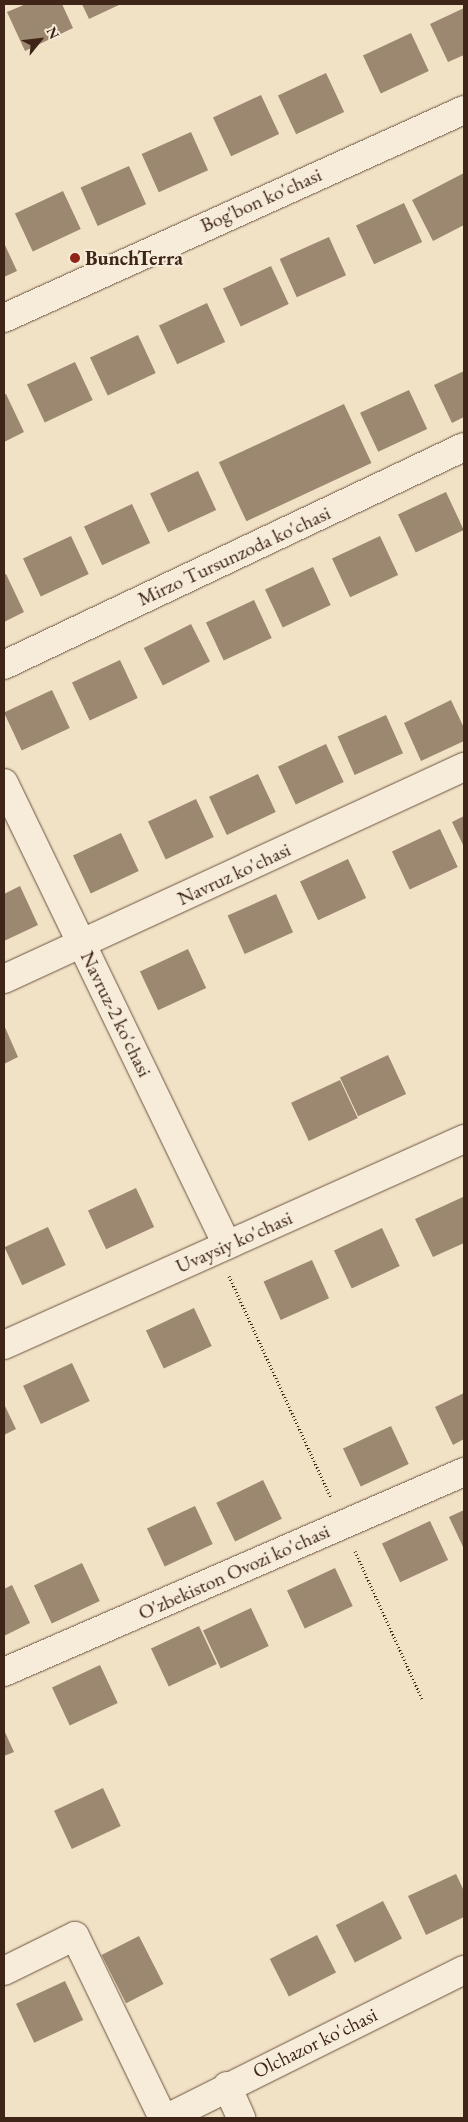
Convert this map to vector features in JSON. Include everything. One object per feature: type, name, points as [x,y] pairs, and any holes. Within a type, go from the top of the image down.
[{"type":"street","name":"Bog'bon ko'chasi","points":[[4,318],[464,110]]},
{"type":"street","name":"Mirzo Tursunzoda ko'chasi","points":[[4,665],[464,447]]},
{"type":"street","name":"Navruz ko'chasi","points":[[4,979],[464,766]]},
{"type":"street","name":"Navruz-2 ko'chasi","points":[[4,784],[83,944],[222,1248]]},
{"type":"street","name":"Uvaysiy ko'chasi","points":[[4,1345],[464,1139]]},
{"type":"street","name":"O'zbekiston Ovozi ko'chasi","points":[[4,1672],[464,1472]]},
{"type":"street","points":[[4,1971],[75,1936],[163,2118]]},
{"type":"street","name":"Olchazor ko'chasi","points":[[167,2118],[227,2086],[464,1970]]},
{"type":"street","points":[[227,2086],[242,2118]]},
{"type":"path","points":[[222,1248],[422,1699]]},
{"type":"building","points":[[26,4],[62,4],[73,28],[25,51],[7,12]]},
{"type":"building","points":[[82,4],[121,4],[89,19]]},
{"type":"building","points":[[464,8],[464,55],[448,62],[430,24]]},
{"type":"building","points":[[411,33],[429,71],[381,93],[363,55]]},
{"type":"building","points":[[326,73],[344,112],[296,134],[278,95]]},
{"type":"building","points":[[261,95],[279,134],[231,156],[213,117]]},
{"type":"building","points":[[191,132],[208,170],[159,192],[142,154]]},
{"type":"building","points":[[129,166],[146,204],[98,226],[81,188]]},
{"type":"building","points":[[464,173],[464,225],[433,241],[412,200]]},
{"type":"building","points":[[63,191],[81,229],[33,251],[15,213]]},
{"type":"building","points":[[404,203],[422,242],[374,264],[356,225]]},
{"type":"building","points":[[329,237],[346,275],[297,297],[280,259]]},
{"type":"building","points":[[4,243],[17,271],[4,277]]},
{"type":"building","points":[[271,266],[289,304],[241,326],[223,288]]},
{"type":"building","points":[[207,303],[225,342],[177,364],[159,325]]},
{"type":"building","points":[[138,335],[156,373],[108,395],[90,357]]},
{"type":"building","points":[[75,362],[93,400],[45,422],[27,384]]},
{"type":"building","points":[[464,371],[464,417],[452,423],[434,385]]},
{"type":"building","points":[[409,390],[427,429],[378,452],[360,413]]},
{"type":"building","points":[[6,394],[24,432],[4,442],[4,395]]},
{"type":"building","points":[[344,404],[371,463],[246,521],[219,462]]},
{"type":"building","points":[[198,471],[216,510],[168,532],[150,493]]},
{"type":"building","points":[[446,492],[464,530],[416,552],[398,514]]},
{"type":"building","points":[[132,504],[150,543],[102,565],[84,526]]},
{"type":"building","points":[[71,536],[89,574],[41,596],[23,558]]},
{"type":"building","points":[[380,536],[398,575],[350,597],[332,558]]},
{"type":"building","points":[[313,567],[331,605],[283,627],[265,589]]},
{"type":"building","points":[[6,574],[24,612],[4,622],[4,575]]},
{"type":"building","points":[[254,600],[272,638],[224,660],[206,622]]},
{"type":"building","points":[[191,624],[210,661],[163,685],[144,648]]},
{"type":"building","points":[[120,660],[138,698],[90,720],[72,682]]},
{"type":"building","points":[[52,690],[70,728],[22,750],[4,712]]},
{"type":"building","points":[[451,700],[464,728],[464,741],[421,761],[404,723]]},
{"type":"building","points":[[386,715],[403,753],[355,775],[338,737]]},
{"type":"building","points":[[326,744],[344,782],[296,804],[278,766]]},
{"type":"building","points":[[258,774],[276,812],[227,835],[209,797]]},
{"type":"building","points":[[196,799],[214,837],[166,859],[148,821]]},
{"type":"building","points":[[464,816],[464,847],[452,822]]},
{"type":"building","points":[[440,829],[458,867],[410,889],[392,851]]},
{"type":"building","points":[[121,833],[139,871],[91,893],[73,855]]},
{"type":"building","points":[[348,859],[366,898],[318,920],[300,881]]},
{"type":"building","points":[[20,886],[38,925],[4,941],[4,894]]},
{"type":"building","points":[[276,894],[293,932],[245,954],[228,916]]},
{"type":"building","points":[[188,949],[206,988],[158,1010],[140,971]]},
{"type":"building","points":[[4,1025],[18,1057],[4,1064]]},
{"type":"building","points":[[388,1055],[406,1094],[358,1116],[340,1077]]},
{"type":"building","points":[[340,1080],[358,1118],[309,1141],[291,1103]]},
{"type":"building","points":[[136,1188],[154,1227],[106,1249],[88,1210]]},
{"type":"building","points":[[463,1197],[464,1243],[433,1257],[415,1219]]},
{"type":"building","points":[[48,1227],[66,1265],[22,1285],[4,1247]]},
{"type":"building","points":[[382,1228],[400,1266],[352,1288],[334,1250]]},
{"type":"building","points":[[312,1260],[329,1298],[281,1320],[264,1282]]},
{"type":"building","points":[[194,1308],[212,1346],[164,1368],[146,1330]]},
{"type":"building","points":[[72,1363],[90,1401],[41,1424],[23,1386]]},
{"type":"building","points":[[464,1393],[464,1439],[453,1445],[435,1407]]},
{"type":"building","points":[[4,1404],[16,1429],[4,1435]]},
{"type":"building","points":[[391,1426],[409,1464],[361,1486],[343,1448]]},
{"type":"building","points":[[263,1480],[282,1519],[235,1541],[216,1503]]},
{"type":"building","points":[[195,1506],[213,1544],[165,1566],[147,1528]]},
{"type":"building","points":[[464,1510],[464,1549],[449,1517]]},
{"type":"building","points":[[430,1521],[448,1560],[400,1582],[382,1543]]},
{"type":"building","points":[[82,1563],[100,1601],[52,1623],[34,1585]]},
{"type":"building","points":[[335,1568],[353,1606],[305,1628],[287,1590]]},
{"type":"building","points":[[12,1585],[30,1623],[4,1636],[4,1589]]},
{"type":"building","points":[[251,1608],[269,1646],[221,1668],[203,1630]]},
{"type":"building","points":[[199,1626],[217,1664],[169,1686],[151,1648]]},
{"type":"building","points":[[100,1665],[118,1703],[70,1725],[52,1687]]},
{"type":"building","points":[[4,1730],[14,1752],[4,1756]]},
{"type":"building","points":[[103,1788],[121,1826],[72,1849],[54,1811]]},
{"type":"building","points":[[456,1874],[464,1891],[464,1917],[426,1935],[408,1896]]},
{"type":"building","points":[[383,1901],[402,1938],[355,1962],[336,1925]]},
{"type":"building","points":[[317,1935],[336,1972],[289,1996],[270,1959]]},
{"type":"building","points":[[139,1936],[164,1984],[126,2003],[102,1955]]},
{"type":"building","points":[[65,1981],[83,2020],[34,2043],[16,2004]]},
{"type":"place","name":"BunchTerra","points":[[75,258]]}]
